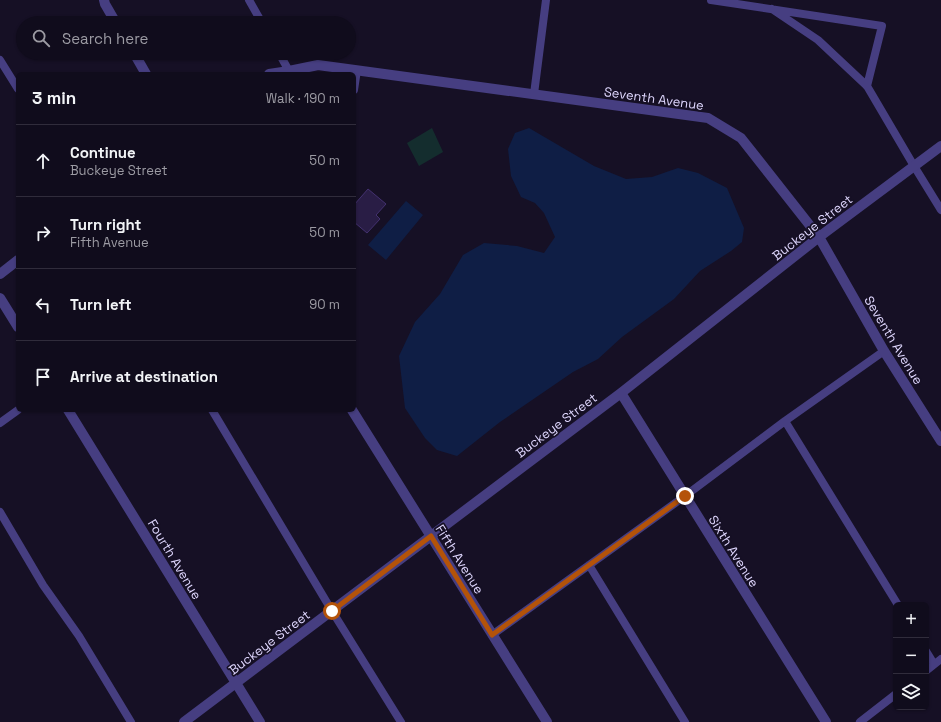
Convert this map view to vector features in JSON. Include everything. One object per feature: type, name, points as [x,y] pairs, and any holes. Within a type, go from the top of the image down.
[{"type":"street","points":[[104,0],[112,16]]},
{"type":"street","points":[[138,60],[145,72]]},
{"type":"street","name":"Seventh Avenue","points":[[282,72],[318,65],[708,118],[741,138],[819,237],[884,351],[941,441]]},
{"type":"street","name":"Buckeye Street","points":[[184,722],[621,393],[819,237],[941,146]]},
{"type":"street","points":[[0,274],[16,262]]},
{"type":"street","points":[[0,298],[16,324]]},
{"type":"street","name":"Sixth Avenue","points":[[621,393],[826,722]]},
{"type":"street","name":"Fourth Avenue","points":[[69,412],[260,722]]},
{"type":"street","name":"Fifth Avenue","points":[[353,412],[547,722]]},
{"type":"lane","points":[[249,0],[258,16]]},
{"type":"lane","points":[[534,94],[546,0]]},
{"type":"lane","points":[[711,0],[882,26],[867,86]]},
{"type":"lane","points":[[772,9],[818,40],[867,86],[941,210]]},
{"type":"lane","points":[[0,60],[16,86]]},
{"type":"lane","points":[[283,60],[289,71]]},
{"type":"lane","points":[[492,635],[685,496],[784,421],[884,351]]},
{"type":"lane","points":[[0,423],[16,411]]},
{"type":"lane","points":[[213,412],[332,611],[401,722]]},
{"type":"lane","points":[[784,421],[896,602]]},
{"type":"lane","points":[[0,512],[43,585],[79,636],[131,722]]},
{"type":"lane","points":[[588,565],[685,722]]},
{"type":"lane","points":[[929,654],[938,662],[929,668]]},
{"type":"lane","points":[[860,722],[893,696]]},
{"type":"green space","points":[[432,128],[443,152],[419,166],[407,143]]},
{"type":"water","points":[[529,128],[594,166],[626,179],[652,177],[678,168],[698,173],[727,188],[744,228],[742,242],[700,271],[674,299],[622,337],[598,359],[573,372],[500,422],[457,456],[437,450],[425,438],[405,408],[399,356],[415,322],[440,294],[463,255],[484,243],[517,246],[544,253],[555,237],[544,213],[535,203],[521,197],[511,176],[508,149],[515,133]]},
{"type":"water","points":[[406,201],[423,215],[386,260],[368,245]]},
{"type":"building","points":[[368,189],[386,204],[376,215],[380,219],[367,233],[356,224],[356,203]]},
{"type":"route","points":[[332,611],[431,536],[492,635],[685,496]]}]
